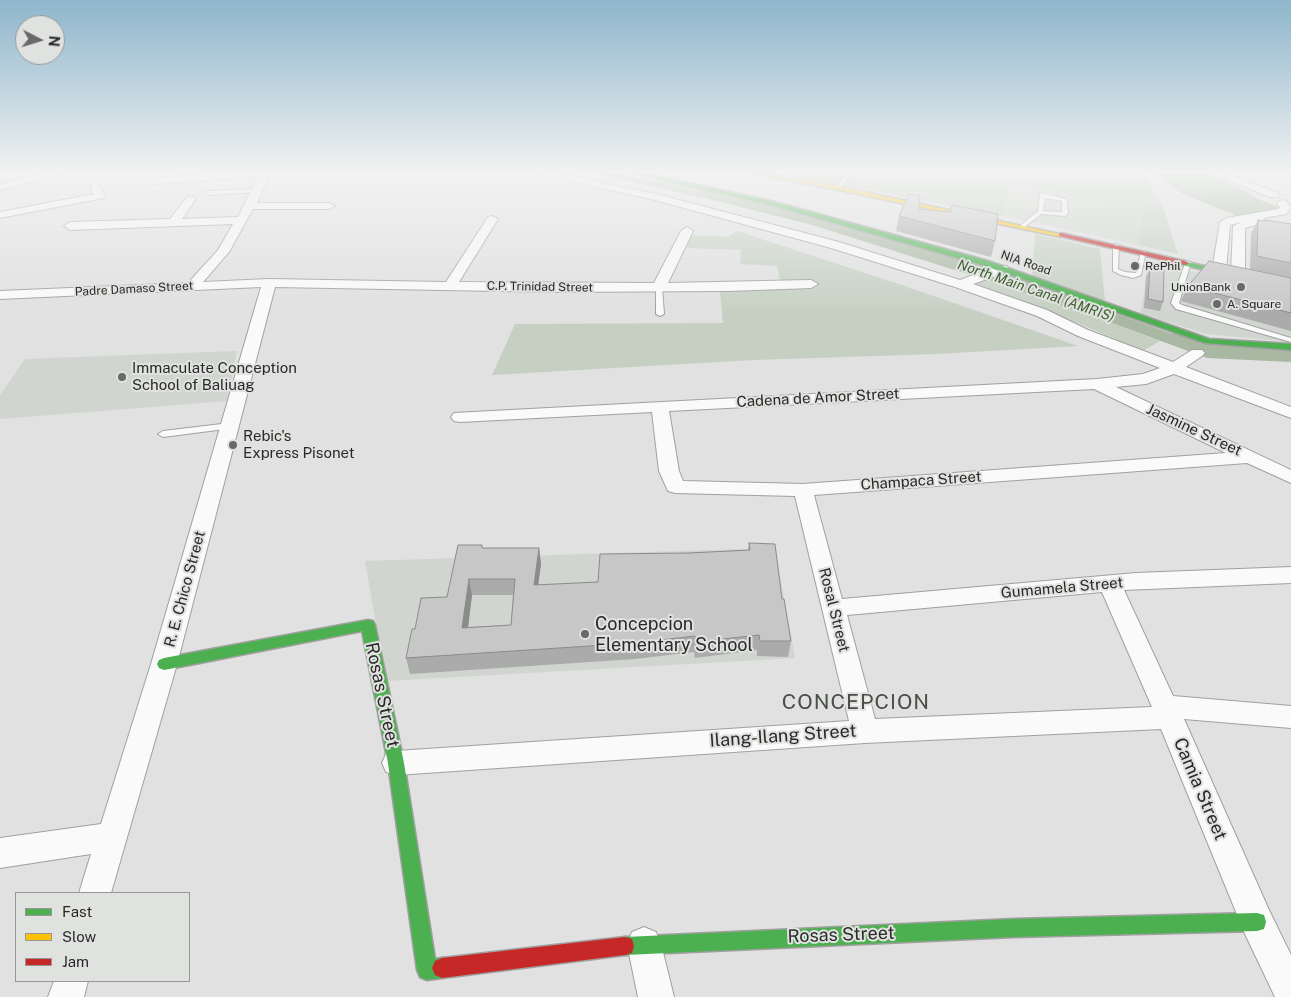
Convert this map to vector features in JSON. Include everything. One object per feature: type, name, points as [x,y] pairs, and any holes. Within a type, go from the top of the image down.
[{"type":"main road","name":"NIA Road","points":[[828,220],[999,270],[1208,341],[1291,347]]},
{"type":"main road","points":[[991,220],[1144,252],[1291,287]]},
{"type":"main road","name":"Rosas Street","points":[[164,664],[368,626],[396,763],[427,984],[644,944],[1014,928],[1257,922]]},
{"type":"street","points":[[173,223],[176,220]]},
{"type":"street","points":[[70,226],[242,220]]},
{"type":"street","points":[[192,286],[223,252],[242,220]]},
{"type":"street","points":[[450,286],[492,220]]},
{"type":"street","points":[[743,220],[835,244],[1042,312],[1083,332],[1291,413]]},
{"type":"street","points":[[1219,270],[1224,224],[1232,220]]},
{"type":"street","points":[[1238,274],[1239,226],[1273,220]]},
{"type":"street","points":[[660,287],[687,231]]},
{"type":"street","points":[[960,284],[999,270]]},
{"type":"street","name":"C.P. Trinidad Street","points":[[269,283],[554,288],[728,287],[811,284]]},
{"type":"street","name":"Padre Damaso Street","points":[[0,294],[269,283]]},
{"type":"street","name":"R. E. Chico Street","points":[[96,892],[111,837],[164,664],[269,283]]},
{"type":"street","name":"Cadena de Amor Street","points":[[460,417],[1097,384],[1146,379],[1174,368],[1197,353]]},
{"type":"street","name":"Jasmine Street","points":[[1097,384],[1291,478]]},
{"type":"street","name":"Champaca Street","points":[[660,406],[669,471],[675,487],[803,490],[1251,457]]},
{"type":"street","name":"Rosal Street","points":[[803,490],[865,731]]},
{"type":"street","name":"Gumamela Street","points":[[833,608],[1110,585],[1136,581],[1291,575]]},
{"type":"street","name":"Camia Street","points":[[1110,585],[1167,711],[1257,922],[1291,992]]},
{"type":"street","name":"Ilang-Ilang Street","points":[[396,763],[1167,711],[1291,717]]},
{"type":"street","points":[[0,853],[111,837]]},
{"type":"street","points":[[644,944],[656,997]]},
{"type":"street","points":[[66,997],[71,982]]},
{"type":"lane","points":[[1023,226],[1031,220]]},
{"type":"lane","points":[[1116,246],[1115,270],[1123,274],[1133,276],[1139,274],[1144,252]]},
{"type":"lane","points":[[1188,262],[1176,302],[1179,307],[1291,340]]},
{"type":"lane","points":[[660,287],[660,314]]},
{"type":"lane","points":[[163,434],[230,426]]},
{"type":"shaded area","points":[[1019,220],[1142,220],[1138,245]]},
{"type":"shaded area","points":[[1142,220],[1167,220],[1178,254],[1138,245]]},
{"type":"shaded area","points":[[737,231],[899,284],[1078,346],[936,354],[754,360],[492,375],[515,324],[723,323],[720,291],[789,289],[780,281],[777,266],[740,264],[741,250],[687,248],[690,235],[728,237]]},
{"type":"shaded area","points":[[1035,234],[1100,249],[1105,301],[1032,277]]},
{"type":"shaded area","name":"A. Square","points":[[1149,260],[1291,296],[1291,342],[1206,334],[1141,313]]},
{"type":"shaded area","points":[[983,279],[1160,341],[1143,351],[1080,324],[968,284]]},
{"type":"shaded area","name":"Immaculate Conception School of Baliuag","points":[[237,351],[227,401],[0,419],[0,395],[25,359]]},
{"type":"shaded area","name":"Concepcion Elementary School","points":[[775,548],[795,658],[386,681],[365,561]]},
{"type":"water","name":"North Main Canal (AMRIS)","points":[[790,220],[818,220],[986,267],[1170,333],[1291,350],[1291,362],[1207,358],[996,283]]},
{"type":"building","points":[[913,220],[997,220],[995,241]]},
{"type":"building","points":[[1258,220],[1291,224],[1291,263],[1257,256]]},
{"type":"building","points":[[1209,261],[1291,278],[1291,313],[1188,286]]},
{"type":"building","points":[[1150,268],[1164,270],[1163,302],[1148,299]]},
{"type":"building","points":[[749,543],[775,544],[782,599],[784,599],[791,641],[760,641],[759,635],[696,642],[695,636],[635,643],[406,658],[412,629],[415,629],[421,598],[447,597],[458,545],[482,545],[482,548],[539,548],[534,585],[598,582],[600,554],[750,550]],"holes":[[[469,579],[515,579],[511,625],[462,628]]]},
{"type":"traffic: fast","points":[[830,220],[985,263],[1208,341],[1291,347]]},
{"type":"traffic: fast","points":[[1185,263],[1291,287]]},
{"type":"traffic: fast","points":[[164,664],[368,625],[396,763],[427,970],[442,968]]},
{"type":"traffic: fast","points":[[625,946],[1014,928],[1257,922]]},
{"type":"traffic: slow","points":[[988,220],[1061,235]]},
{"type":"traffic: jam","points":[[1061,235],[1185,263]]},
{"type":"traffic: jam","points":[[442,968],[625,946]]},
{"type":"place","name":"RePhil","points":[[1135,266]]},
{"type":"place","name":"UnionBank","points":[[1241,287]]},
{"type":"place","name":"A. Square","points":[[1217,304]]},
{"type":"place","name":"Immaculate Conception School of Baliuag","points":[[122,377]]},
{"type":"place","name":"Rebic's Express Pisonet","points":[[233,445]]},
{"type":"place","name":"Concepcion Elementary School","points":[[585,634]]},
{"type":"district","name":"CONCEPCION","points":[[856,703]]}]
